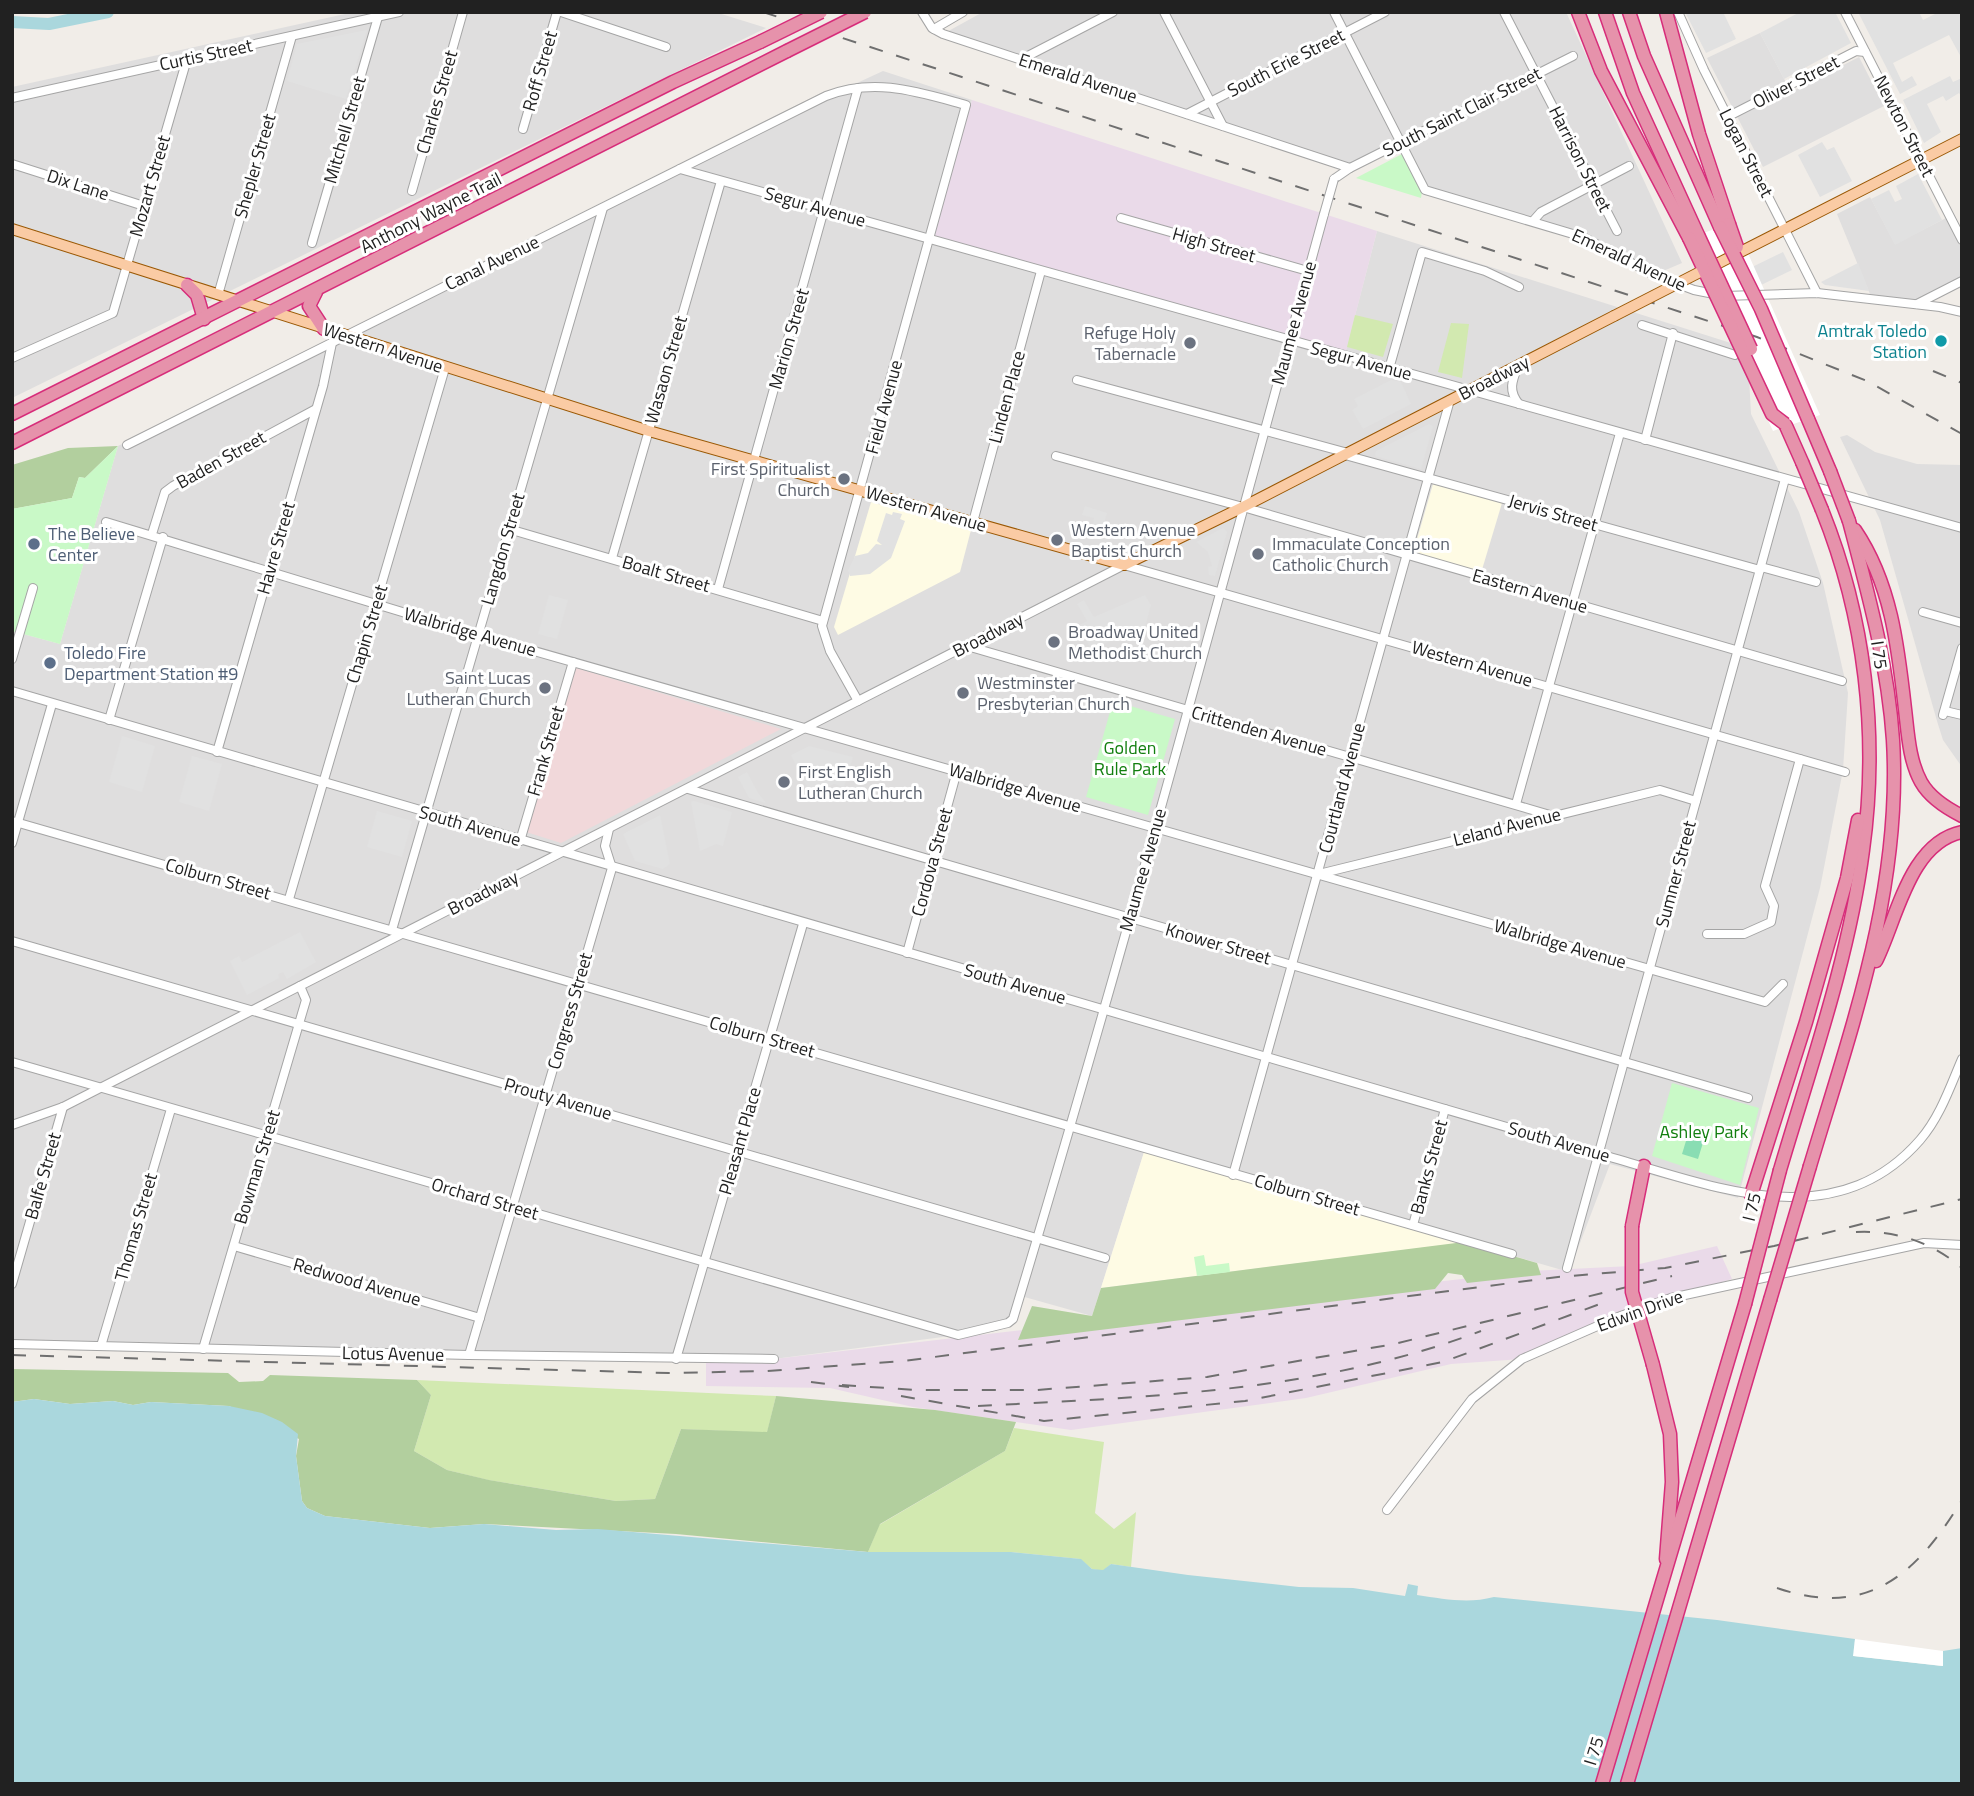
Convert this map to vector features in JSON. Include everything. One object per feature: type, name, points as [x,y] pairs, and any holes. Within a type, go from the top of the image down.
[{"type":"highway","name":"Anthony Wayne Trail","points":[[12,415],[673,82],[821,12]]},
{"type":"highway","name":"Anthony Wayne Trail","points":[[12,443],[316,292],[865,12]]},
{"type":"highway","points":[[1578,12],[1601,71],[1693,236]]},
{"type":"highway","name":"I 75","points":[[1602,1784],[1665,1581],[1836,975],[1858,884],[1867,807],[1868,718],[1858,629],[1848,583],[1822,510],[1786,425],[1693,236],[1633,93],[1605,12]]},
{"type":"highway","points":[[1629,12],[1644,56],[1724,225]]},
{"type":"highway","points":[[1666,12],[1724,225]]},
{"type":"highway","name":"I 75","points":[[1627,1784],[1867,976],[1889,871],[1893,808],[1893,740],[1875,619],[1849,521],[1724,225]]},
{"type":"highway","points":[[187,285],[197,295],[204,318]]},
{"type":"highway","points":[[316,292],[309,306],[324,329]]},
{"type":"highway","points":[[1849,521],[1877,566],[1890,610],[1912,760],[1922,783],[1940,804],[1962,816]]},
{"type":"highway","points":[[1751,1195],[1799,1046],[1847,877],[1862,794],[1868,718]]},
{"type":"highway","points":[[1867,976],[1923,857],[1943,838],[1962,832]]},
{"type":"highway","points":[[1644,1166],[1632,1226],[1632,1292],[1670,1434],[1672,1482],[1665,1581]]},
{"type":"main road","name":"Broadway","points":[[1124,565],[1243,507],[1962,139]]},
{"type":"main road","name":"Western Avenue","points":[[12,229],[649,431],[1124,565]]},
{"type":"street","name":"Curtis Street","points":[[12,98],[399,12]]},
{"type":"street","name":"Charles Street","points":[[412,191],[463,12]]},
{"type":"street","points":[[559,12],[666,47]]},
{"type":"street","name":"Roff Street","points":[[523,129],[559,12]]},
{"type":"street","points":[[922,12],[931,26],[963,12]]},
{"type":"street","points":[[1022,59],[1113,12]]},
{"type":"street","points":[[1164,12],[1223,126]]},
{"type":"street","points":[[1334,12],[1402,143]]},
{"type":"street","name":"South Erie Street","points":[[1187,114],[1385,12]]},
{"type":"street","name":"Harrison Street","points":[[1504,12],[1617,232]]},
{"type":"street","name":"Logan Street","points":[[1678,12],[1727,117],[1817,293]]},
{"type":"street","name":"Newton Street","points":[[1845,12],[1962,240]]},
{"type":"street","name":"Mitchell Street","points":[[312,243],[378,17]]},
{"type":"street","name":"Emerald Avenue","points":[[931,26],[1350,168]]},
{"type":"street","name":"Shepler Street","points":[[218,295],[292,36]]},
{"type":"street","name":"Oliver Street","points":[[1727,117],[1856,51],[1865,52]]},
{"type":"street","name":"South Saint Clair Street","points":[[1350,168],[1573,56]]},
{"type":"street","name":"Mozart Street","points":[[13,358],[113,313],[187,59]]},
{"type":"street","name":"Canal Avenue","points":[[127,445],[826,96],[858,88],[890,86],[966,105]]},
{"type":"street","name":"Marion Street","points":[[718,589],[858,88]]},
{"type":"street","name":"Field Avenue","points":[[823,621],[966,105]]},
{"type":"street","name":"Emerald Avenue","points":[[1402,143],[1425,190],[1583,237],[1654,275],[1693,290],[1724,296],[1817,293],[1962,312]]},
{"type":"street","name":"Dix Lane","points":[[12,164],[144,206]]},
{"type":"street","points":[[1533,221],[1541,212],[1629,166]]},
{"type":"street","name":"Maumee Avenue","points":[[958,1335],[997,1328],[1013,1318],[1155,828],[1334,178],[1350,168]]},
{"type":"street","name":"Segur Avenue","points":[[680,169],[1962,527]]},
{"type":"street","name":"Wasaon Street","points":[[612,558],[721,181]]},
{"type":"street","name":"Langdon Street","points":[[392,930],[603,208]]},
{"type":"street","name":"High Street","points":[[1121,218],[1308,271]]},
{"type":"street","points":[[1390,369],[1422,252],[1493,274],[1519,287]]},
{"type":"street","name":"Linden Place","points":[[973,523],[1041,271]]},
{"type":"street","points":[[1917,304],[1962,281]]},
{"type":"street","points":[[1642,325],[1674,333],[1735,355]]},
{"type":"street","points":[[1645,440],[1674,333]]},
{"type":"street","name":"Havre Street","points":[[217,752],[316,409],[332,343]]},
{"type":"street","points":[[1518,366],[1511,393],[1519,404]]},
{"type":"street","name":"Chapin Street","points":[[289,900],[445,368]]},
{"type":"street","name":"Jervis Street","points":[[1077,380],[1595,524],[1816,582]]},
{"type":"street","name":"Courtland Avenue","points":[[1234,1175],[1450,400]]},
{"type":"street","name":"Baden Street","points":[[152,534],[165,492],[316,409]]},
{"type":"street","points":[[1517,804],[1620,433]]},
{"type":"street","name":"Eastern Avenue","points":[[1056,456],[1243,507],[1842,681]]},
{"type":"street","name":"Sumner Street","points":[[1567,1268],[1785,479]]},
{"type":"street","name":"Walbridge Avenue","points":[[106,522],[163,537],[478,635],[1765,1002],[1783,984]]},
{"type":"street","name":"Boalt Street","points":[[509,529],[823,621]]},
{"type":"street","points":[[109,720],[163,537]]},
{"type":"street","name":"Western Avenue","points":[[1124,565],[1845,772]]},
{"type":"street","name":"Broadway","points":[[12,1125],[63,1107],[1124,565]]},
{"type":"street","points":[[12,659],[33,588]]},
{"type":"street","points":[[1923,612],[1962,623]]},
{"type":"street","points":[[823,621],[830,651],[858,701]]},
{"type":"street","name":"Crittenden Avenue","points":[[967,646],[1550,815]]},
{"type":"street","points":[[1962,648],[1944,713],[1962,715]]},
{"type":"street","name":"Frank Street","points":[[520,841],[573,662]]},
{"type":"street","name":"South Avenue","points":[[12,691],[803,924],[1599,1154],[1751,1195],[1798,1199],[1836,1193],[1862,1185],[1889,1169],[1921,1139],[1931,1124],[1962,1059]]},
{"type":"street","points":[[12,843],[15,822],[52,704]]},
{"type":"street","points":[[1707,934],[1744,934],[1771,922],[1775,914],[1765,886],[1800,759]]},
{"type":"street","name":"Cordova Street","points":[[907,953],[957,771]]},
{"type":"street","name":"Knower Street","points":[[688,789],[1748,1098]]},
{"type":"street","name":"Leland Avenue","points":[[1318,875],[1550,815],[1660,790],[1696,801]]},
{"type":"street","name":"Colburn Street","points":[[15,822],[1512,1254]]},
{"type":"street","points":[[609,829],[606,846],[612,868]]},
{"type":"street","name":"Congress Street","points":[[469,1356],[612,868]]},
{"type":"street","name":"Pleasant Place","points":[[676,1359],[803,924]]},
{"type":"street","name":"Prouty Avenue","points":[[12,941],[1105,1258]]},
{"type":"street","name":"Bowman Street","points":[[203,1349],[306,1000],[300,986]]},
{"type":"street","name":"Orchard Street","points":[[12,1062],[958,1335]]},
{"type":"street","name":"Balfe Street","points":[[12,1284],[63,1107]]},
{"type":"street","name":"Thomas Street","points":[[101,1346],[171,1109]]},
{"type":"street","name":"Banks Street","points":[[1413,1225],[1445,1109]]},
{"type":"street","name":"Edwin Drive","points":[[1387,1510],[1472,1399],[1522,1359],[1618,1317],[1671,1298],[1924,1243],[1962,1245]]},
{"type":"street","name":"Redwood Avenue","points":[[234,1246],[480,1318]]},
{"type":"street","name":"Lotus Avenue","points":[[12,1344],[469,1356],[775,1359]]},
{"type":"shaded area","points":[[354,12],[715,12],[766,28],[12,398],[12,87]]},
{"type":"shaded area","points":[[983,12],[1566,12],[1682,263],[1654,275],[1598,244],[1425,190],[1402,144],[1350,168],[943,34]]},
{"type":"shaded area","points":[[1685,12],[1723,12],[1736,39],[1706,53]]},
{"type":"shaded area","points":[[1800,12],[1835,12],[1851,43],[1784,79],[1760,33]]},
{"type":"shaded area","points":[[1858,12],[1919,12],[1923,20],[1939,12],[1962,12],[1962,59],[1949,35],[1893,63],[1902,82],[1912,76],[1917,85],[1900,94]]},
{"type":"shaded area","points":[[367,30],[346,99],[287,81],[297,44]]},
{"type":"shaded area","points":[[1760,33],[1791,92],[1859,57],[1884,106],[1763,167],[1707,58]]},
{"type":"shaded area","points":[[883,71],[972,100],[935,237],[1346,350],[1377,231],[1734,344],[1749,377],[1751,414],[1799,512],[1823,583],[1848,693],[1843,770],[1820,888],[1738,1198],[1610,1164],[1569,1272],[1145,1149],[1092,1316],[1021,1296],[1013,1319],[958,1335],[774,1359],[478,1360],[12,1346],[12,631],[60,644],[118,446],[668,170]]},
{"type":"shaded area","points":[[1950,76],[1953,82],[1962,78],[1962,98],[1959,93],[1946,101],[1943,96],[1927,104],[1941,132],[1924,143],[1903,100]]},
{"type":"shaded area","points":[[972,100],[1377,231],[1346,351],[934,236]]},
{"type":"shaded area","points":[[1822,142],[1827,150],[1834,147],[1852,181],[1820,197],[1798,155]]},
{"type":"shaded area","points":[[1918,174],[1942,220],[1895,245],[1871,199],[1889,190],[1895,202],[1902,199],[1896,186]]},
{"type":"shaded area","points":[[1870,197],[1895,244],[1950,216],[1962,240],[1962,281],[1919,303],[1872,299],[1837,214]]},
{"type":"shaded area","points":[[1783,252],[1792,270],[1759,286],[1750,268]]},
{"type":"shaded area","points":[[1858,263],[1869,291],[1825,285],[1821,282]]},
{"type":"shaded area","points":[[1391,380],[1401,382],[1411,404],[1363,429],[1352,410],[1358,406],[1354,399]]},
{"type":"shaded area","points":[[1429,424],[1433,426],[1421,469],[1375,456],[1376,451]]},
{"type":"shaded area","points":[[1847,435],[1875,452],[1917,464],[1962,465],[1962,767],[1943,740],[1880,520],[1840,437]]},
{"type":"shaded area","points":[[1433,484],[1502,503],[1481,573],[1413,553]]},
{"type":"shaded area","points":[[871,502],[971,530],[960,572],[838,635],[834,627]]},
{"type":"shaded area","points":[[1085,506],[1107,513],[1103,527],[1093,524],[1094,518],[1082,515]]},
{"type":"shaded area","points":[[893,512],[902,514],[900,519],[905,521],[891,558],[870,574],[850,576],[848,570],[855,556],[868,553],[876,544],[882,545],[877,541],[886,513],[892,515]]},
{"type":"shaded area","points":[[1223,528],[1227,532],[1215,576],[1209,575],[1208,567],[1212,566],[1208,552],[1196,542]]},
{"type":"shaded area","points":[[549,595],[568,600],[557,639],[538,634]]},
{"type":"shaded area","points":[[1145,595],[1151,605],[1144,631],[1134,630],[1091,650],[1079,625],[1087,621],[1077,604],[1084,600],[1094,617]]},
{"type":"shaded area","points":[[573,667],[781,729],[561,843],[526,832]]},
{"type":"shaded area","points":[[122,736],[155,746],[142,792],[109,782]]},
{"type":"shaded area","points":[[809,746],[853,757],[844,787],[834,784],[811,795],[791,755]]},
{"type":"shaded area","points":[[192,756],[222,764],[209,811],[179,802]]},
{"type":"shaded area","points":[[747,772],[766,803],[749,798],[738,777]]},
{"type":"shaded area","points":[[691,802],[732,812],[723,846],[716,844],[700,851]]},
{"type":"shaded area","points":[[377,811],[412,821],[402,857],[367,847]]},
{"type":"shaded area","points":[[660,815],[670,864],[663,869],[635,861],[623,834]]},
{"type":"shaded area","points":[[300,932],[316,962],[287,979],[283,972],[278,974],[279,978],[247,995],[230,961],[239,956],[242,962]]},
{"type":"shaded area","points":[[1145,1149],[1468,1242],[1101,1288]]},
{"type":"shaded area","points":[[1717,1246],[1732,1279],[1671,1298],[1522,1359],[1451,1364],[1306,1398],[1071,1430],[913,1407],[830,1388],[706,1386],[706,1359],[774,1359],[1530,1271],[1631,1266]]},
{"type":"green space","points":[[1402,154],[1422,192],[1421,198],[1356,178]]},
{"type":"green space","points":[[1355,315],[1393,324],[1383,357],[1347,347]]},
{"type":"green space","points":[[1451,323],[1469,324],[1462,378],[1438,372]]},
{"type":"green space","points":[[118,446],[85,478],[79,477],[72,498],[12,509],[12,465],[68,448]]},
{"type":"green space","points":[[118,446],[60,644],[12,631],[12,509],[72,498],[79,477],[85,478]]},
{"type":"green space","name":"Golden Rule Park","points":[[1113,701],[1175,719],[1148,815],[1086,797]]},
{"type":"green space","name":"Ashley Park","points":[[1672,1083],[1759,1108],[1740,1185],[1652,1156]]},
{"type":"green space","points":[[1690,1128],[1706,1133],[1698,1159],[1682,1154]]},
{"type":"green space","points":[[1464,1242],[1537,1263],[1541,1275],[1467,1283],[1462,1275],[1448,1273],[1435,1289],[1018,1340],[1032,1306],[1092,1316],[1101,1288]]},
{"type":"green space","points":[[1204,1255],[1206,1266],[1229,1263],[1230,1272],[1197,1276],[1194,1257]]},
{"type":"green space","points":[[12,1369],[228,1373],[239,1382],[263,1381],[270,1375],[417,1380],[431,1395],[414,1451],[447,1470],[489,1480],[616,1501],[655,1499],[681,1429],[767,1432],[776,1396],[935,1410],[1016,1422],[1005,1451],[880,1524],[868,1552],[676,1534],[484,1524],[430,1528],[325,1516],[307,1508],[302,1501],[296,1456],[299,1439],[229,1406],[151,1402],[133,1405],[113,1401],[70,1404],[34,1399],[12,1402]]},
{"type":"green space","points":[[417,1380],[776,1396],[767,1433],[681,1429],[655,1499],[616,1501],[488,1480],[447,1470],[414,1451],[431,1395]]},
{"type":"green space","points":[[1014,1428],[1104,1442],[1095,1513],[1114,1529],[1136,1512],[1131,1567],[1111,1564],[1103,1571],[1092,1569],[1080,1559],[1011,1552],[868,1552],[879,1525],[1005,1451]]},
{"type":"water","points":[[34,1399],[70,1404],[113,1401],[133,1405],[151,1402],[229,1406],[262,1413],[282,1422],[298,1434],[296,1456],[302,1501],[307,1508],[325,1516],[430,1528],[484,1524],[556,1530],[598,1529],[868,1552],[1011,1552],[1081,1559],[1092,1569],[1103,1570],[1111,1564],[1188,1575],[1299,1587],[1353,1588],[1405,1596],[1408,1584],[1418,1586],[1417,1595],[1446,1599],[1475,1600],[1494,1597],[1717,1620],[1855,1639],[1854,1656],[1942,1666],[1943,1651],[1962,1648],[1962,1784],[12,1784],[12,1402]]},
{"type":"pier","points":[[1734,222],[1820,415],[1773,431],[1684,240]]},
{"type":"pier","points":[[1855,1639],[1943,1651],[1943,1666],[1853,1656]]},
{"type":"waterway","points":[[12,22],[49,24],[108,12]]},
{"type":"railway","points":[[763,12],[1757,337],[1867,381],[1962,434]]},
{"type":"railway","points":[[1933,371],[1962,383]]},
{"type":"railway","points":[[12,1355],[669,1373],[767,1371],[903,1361],[1558,1277],[1665,1268],[1774,1246],[1962,1199]]},
{"type":"railway","points":[[1856,1232],[1885,1233],[1912,1240],[1938,1251],[1962,1268]]},
{"type":"railway","points":[[842,1385],[916,1390],[1037,1390],[1207,1377],[1394,1344],[1672,1276]]},
{"type":"railway","points":[[901,1396],[1044,1421],[1245,1401],[1443,1362],[1600,1304]]},
{"type":"railway","points":[[978,1406],[1169,1394],[1296,1379],[1359,1367],[1481,1331]]},
{"type":"railway","points":[[811,1382],[849,1387]]},
{"type":"railway","points":[[1777,1588],[1809,1596],[1838,1598],[1864,1593],[1887,1583],[1908,1569],[1927,1549],[1962,1500]]},
{"type":"place","name":"Amtrak Toledo Station","points":[[1941,341]]},
{"type":"place","name":"Refuge Holy Tabernacle","points":[[1190,343]]},
{"type":"place","name":"First Spiritualist Church","points":[[844,479]]},
{"type":"place","name":"Western Avenue Baptist Church","points":[[1057,540]]},
{"type":"place","name":"The Believe Center","points":[[34,544]]},
{"type":"place","name":"Immaculate Conception Catholic Church","points":[[1258,554]]},
{"type":"place","name":"Broadway United Methodist Church","points":[[1054,642]]},
{"type":"place","name":"Toledo Fire Department Station #9","points":[[50,663]]},
{"type":"place","name":"Saint Lucas Lutheran Church","points":[[545,688]]},
{"type":"place","name":"Westminster Presbyterian Church","points":[[963,693]]},
{"type":"place","name":"First English Lutheran Church","points":[[784,782]]}]
